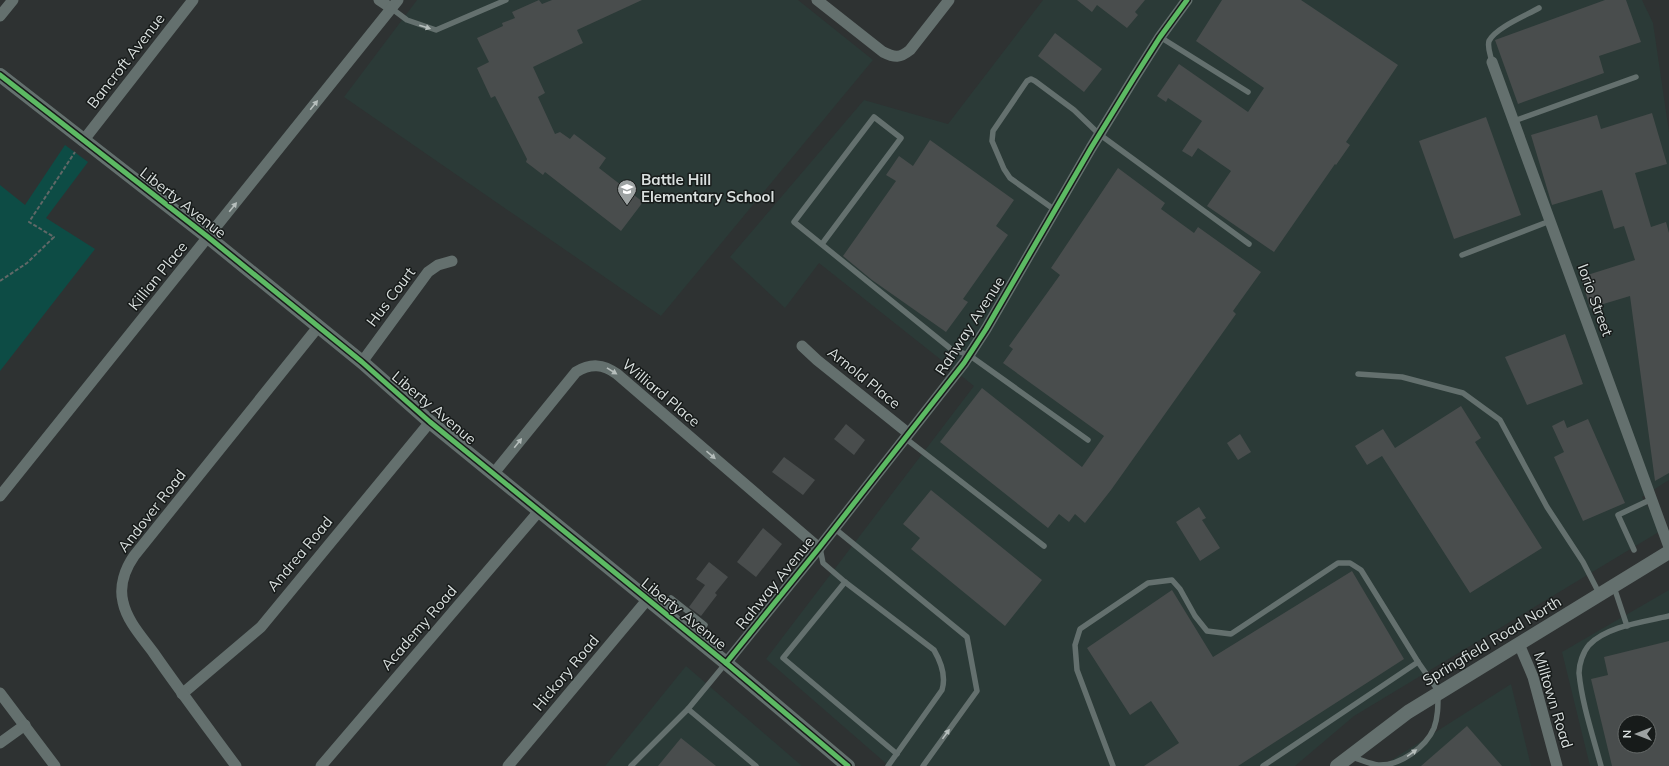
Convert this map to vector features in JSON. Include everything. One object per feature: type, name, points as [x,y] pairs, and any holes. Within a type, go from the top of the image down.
[{"type":"street","points":[[0,16],[13,0]]},
{"type":"street","name":"Bancroft Avenue","points":[[79,147],[193,0]]},
{"type":"street","points":[[379,0],[395,4]]},
{"type":"street","points":[[817,0],[883,52],[894,58],[903,56],[910,50],[949,0]]},
{"type":"street","name":"Rahway Avenue","points":[[726,663],[820,548],[969,355],[1099,134],[1160,37],[1187,0]]},
{"type":"street","name":"Killian Place","points":[[0,496],[395,4]]},
{"type":"street","name":"Iorio Street","points":[[1492,62],[1669,547]]},
{"type":"street","name":"Liberty Avenue","points":[[0,75],[79,147],[208,237],[362,362],[430,422],[540,510],[647,600],[726,663],[848,766]]},
{"type":"street","name":"Hus Court","points":[[362,362],[428,272],[438,265],[452,261]]},
{"type":"street","name":"Andover Road","points":[[236,766],[182,694],[126,613],[122,592],[126,571],[134,556],[318,327]]},
{"type":"street","name":"Arnold Place","points":[[802,346],[906,435]]},
{"type":"street","name":"Williard Place","points":[[494,473],[576,372],[584,367],[600,365],[609,368],[617,374],[820,548]]},
{"type":"street","name":"Andrea Road","points":[[182,694],[260,626],[430,422]]},
{"type":"street","name":"Academy Road","points":[[321,766],[540,510]]},
{"type":"street","name":"Springfield Road North","points":[[1336,766],[1385,728],[1439,693],[1669,552]]},
{"type":"street","name":"Hickory Road","points":[[508,766],[647,600]]},
{"type":"street","name":"Milltown Road","points":[[1520,644],[1533,677],[1557,766]]},
{"type":"street","points":[[0,693],[55,766]]},
{"type":"street","points":[[0,743],[25,725]]},
{"type":"lane","points":[[395,4],[407,20],[436,30],[506,0]]},
{"type":"lane","points":[[1492,62],[1488,48],[1490,40],[1496,32],[1539,8]]},
{"type":"lane","points":[[1160,37],[1248,92]]},
{"type":"lane","points":[[1514,121],[1636,77]]},
{"type":"lane","points":[[1055,210],[1010,178],[1004,169],[992,141],[993,131],[1027,81],[1031,79],[1074,110],[1099,134],[1249,244]]},
{"type":"lane","points":[[822,244],[901,138],[874,117],[794,222],[951,349],[969,355],[1088,440]]},
{"type":"lane","points":[[1462,255],[1550,221]]},
{"type":"lane","points":[[1358,374],[1402,377],[1463,393],[1500,420],[1546,507],[1583,562],[1600,595]]},
{"type":"lane","points":[[906,435],[1044,546]]},
{"type":"lane","points":[[1634,550],[1618,515],[1652,499]]},
{"type":"lane","points":[[834,528],[967,637],[977,691],[923,766]]},
{"type":"lane","points":[[820,548],[823,563],[845,582],[934,650],[939,658],[945,682],[942,690],[888,766]]},
{"type":"lane","points":[[1114,766],[1077,670],[1075,645],[1080,629],[1148,583],[1172,580],[1180,589],[1195,616],[1207,631],[1231,634],[1338,564],[1350,562],[1361,570],[1439,693],[1438,712],[1434,728],[1427,741],[1412,754],[1397,762],[1379,765],[1349,756]]},
{"type":"lane","points":[[845,582],[783,658],[897,754]]},
{"type":"lane","points":[[1614,587],[1627,626]]},
{"type":"lane","points":[[1601,766],[1584,702],[1579,672],[1581,660],[1589,645],[1605,634],[1627,626],[1669,616]]},
{"type":"lane","points":[[1263,766],[1418,662]]},
{"type":"lane","points":[[631,766],[688,709],[726,663]]},
{"type":"lane","points":[[688,709],[756,766]]},
{"type":"path","points":[[0,281],[27,263],[54,237],[28,222],[79,147]]},
{"type":"shaded area","name":"Battle Hill Elementary School","points":[[417,0],[798,0],[873,60],[661,316],[344,97]]},
{"type":"shaded area","points":[[1043,0],[1642,0],[1653,23],[1669,132],[1669,480],[1642,497],[1662,530],[1354,716],[1295,766],[889,766],[766,659],[974,386],[819,263],[785,308],[730,257],[864,100],[948,124]]},
{"type":"shaded area","points":[[1669,590],[1669,766],[1590,766],[1562,652]]},
{"type":"shaded area","points":[[686,666],[802,766],[605,766]]},
{"type":"shaded area","points":[[1511,684],[1531,766],[1383,766],[1387,763]]},
{"type":"green space","points":[[65,145],[88,162],[46,218],[95,249],[0,371],[0,185],[25,205]]},
{"type":"building","points":[[539,0],[542,4],[552,0],[642,0],[577,30],[583,43],[533,67],[545,93],[538,97],[555,134],[560,132],[570,139],[574,134],[606,158],[599,168],[643,202],[621,231],[545,172],[543,175],[526,162],[527,159],[495,96],[491,98],[477,68],[489,62],[477,38],[503,26],[502,23],[515,18],[512,12]]},
{"type":"building","points":[[1077,0],[1145,0],[1135,12],[1138,15],[1127,28],[1097,5],[1092,12]]},
{"type":"building","points":[[1222,0],[1301,0],[1398,65],[1346,142],[1350,145],[1336,165],[1335,164],[1274,252],[1207,206],[1231,171],[1198,148],[1192,157],[1182,151],[1202,121],[1168,98],[1166,102],[1157,96],[1179,64],[1248,112],[1264,88],[1196,41]]},
{"type":"building","points":[[1605,0],[1626,0],[1641,42],[1599,56],[1604,73],[1518,104],[1495,40]]},
{"type":"building","points":[[1055,33],[1102,69],[1084,92],[1038,56]]},
{"type":"building","points":[[1652,113],[1667,164],[1635,173],[1651,227],[1666,222],[1669,233],[1669,473],[1655,481],[1630,296],[1590,308],[1581,277],[1635,260],[1624,226],[1614,229],[1602,190],[1552,205],[1531,135],[1597,115],[1601,129]]},
{"type":"building","points":[[1486,117],[1521,215],[1454,239],[1419,141]]},
{"type":"building","points":[[930,140],[1014,200],[996,226],[1008,235],[963,299],[968,302],[946,332],[872,280],[843,256],[896,181],[886,175],[899,156],[913,166]]},
{"type":"building","points":[[1118,168],[1165,203],[1161,209],[1194,233],[1198,227],[1261,272],[1233,311],[1236,314],[1111,490],[1085,523],[1075,514],[1069,522],[1059,514],[1048,528],[940,442],[982,388],[1082,467],[1104,436],[1003,363],[1013,349],[1009,346],[1060,275],[1051,268]]},
{"type":"building","points":[[1565,334],[1583,384],[1527,405],[1505,357]]},
{"type":"building","points":[[1461,406],[1481,438],[1475,442],[1542,548],[1470,593],[1382,456],[1367,465],[1355,446],[1383,429],[1395,448]]},
{"type":"building","points":[[1588,419],[1625,503],[1583,521],[1554,457],[1564,452],[1552,426],[1564,420],[1567,428]]},
{"type":"building","points":[[846,424],[865,440],[854,455],[834,439]]},
{"type":"building","points":[[1240,434],[1251,452],[1238,460],[1227,443]]},
{"type":"building","points":[[784,457],[815,480],[803,495],[772,472]]},
{"type":"building","points":[[931,490],[1042,580],[1005,626],[911,549],[920,538],[903,524]]},
{"type":"building","points":[[1199,507],[1206,518],[1202,520],[1220,548],[1200,561],[1176,522]]},
{"type":"building","points":[[763,528],[782,544],[756,577],[737,562]]},
{"type":"building","points":[[709,562],[728,577],[715,593],[717,595],[701,616],[689,607],[705,585],[696,579]]},
{"type":"building","points":[[1352,571],[1404,659],[1238,766],[1144,766],[1179,743],[1151,701],[1130,715],[1087,648],[1172,590],[1213,657]]},
{"type":"building","points":[[1669,641],[1669,766],[1612,766],[1591,679],[1608,675],[1604,657]]},
{"type":"building","points":[[1467,726],[1502,766],[1421,766]]},
{"type":"building","points":[[681,738],[716,766],[658,766]]},
{"type":"cycle path","points":[[726,663],[819,548],[964,363],[986,329],[1091,148],[1134,78],[1160,37],[1187,0]]},
{"type":"cycle path","points":[[0,75],[208,237],[362,362],[430,422],[726,663],[848,766]]},
{"type":"place","name":"Battle Hill Elementary School","points":[[627,206]]}]
